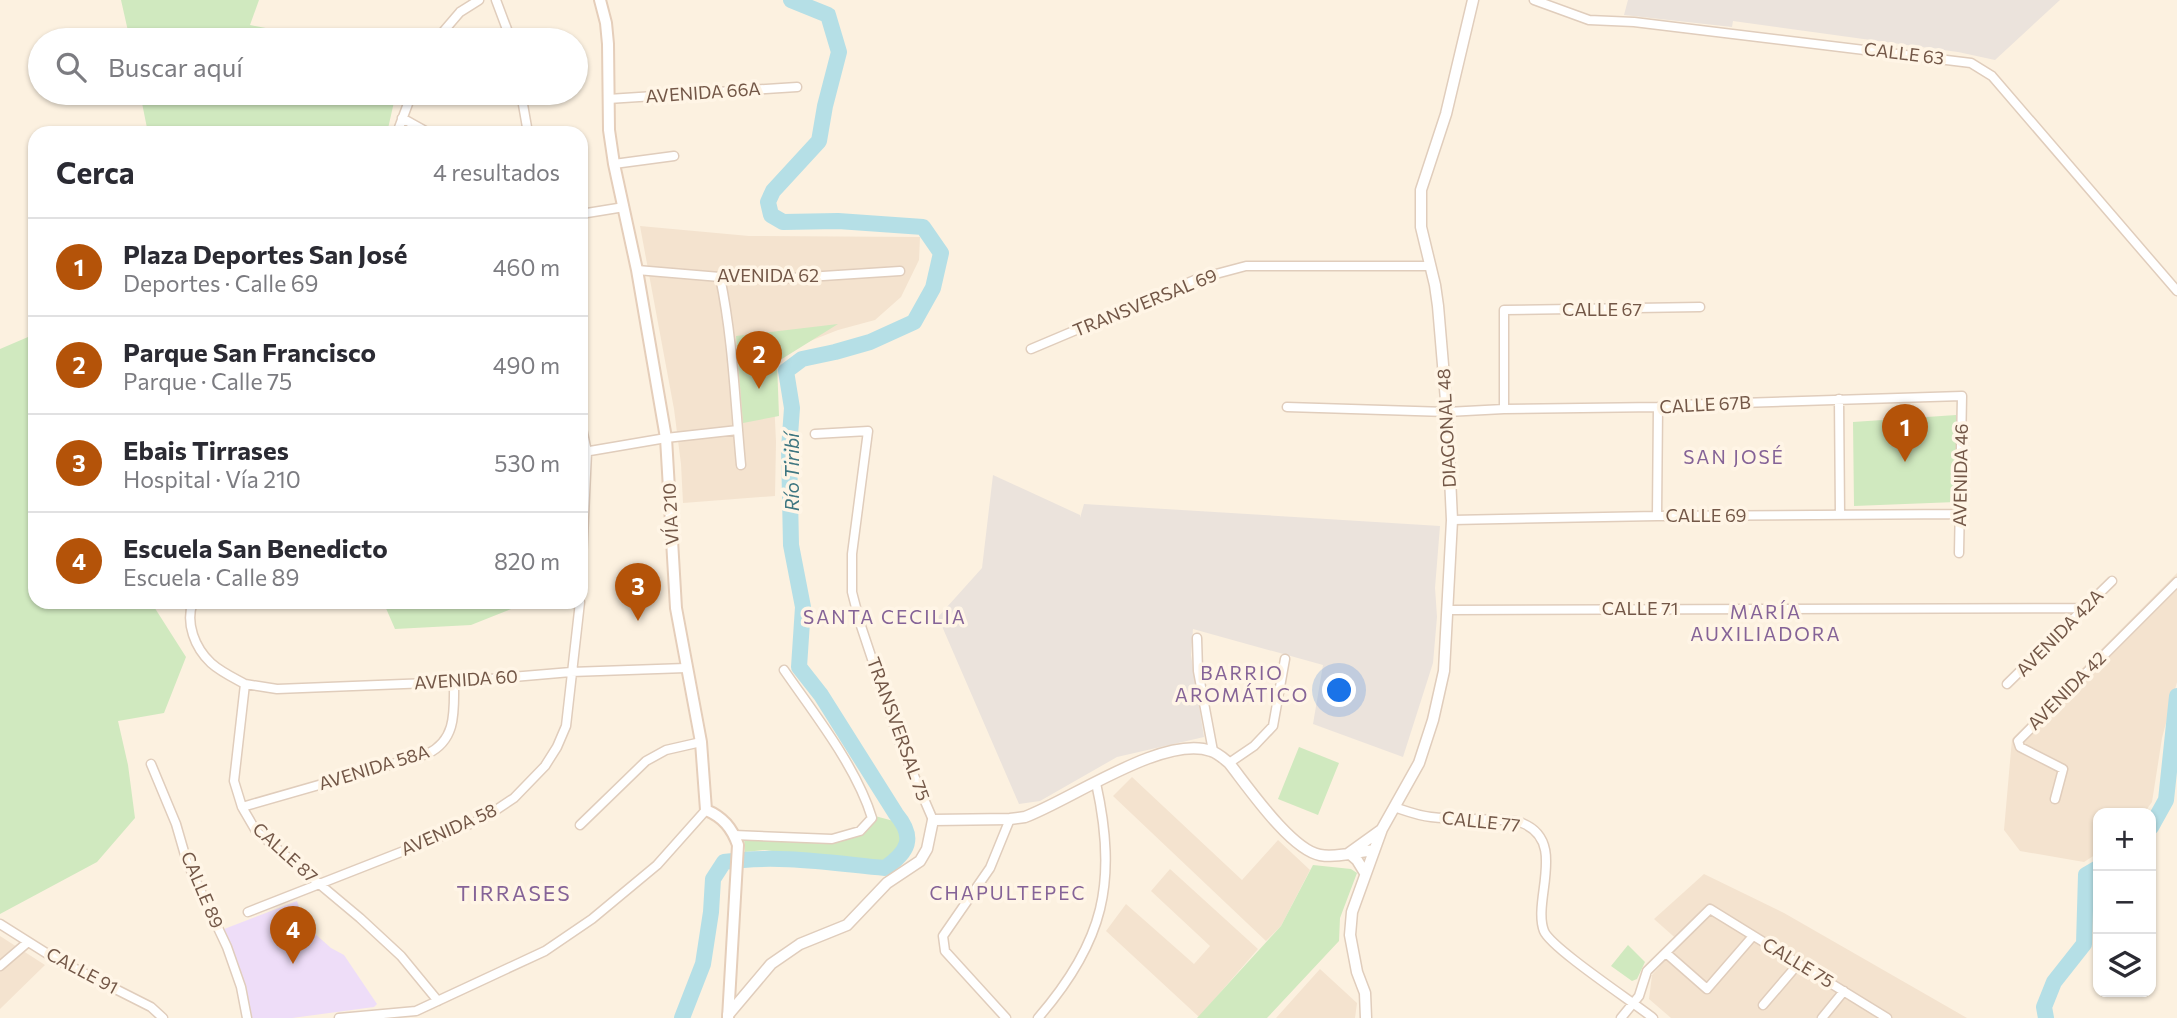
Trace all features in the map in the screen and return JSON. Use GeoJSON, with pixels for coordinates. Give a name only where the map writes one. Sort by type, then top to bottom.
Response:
{"type":"FeatureCollection","features":[{"type":"Feature","properties":{"kind":"main road","name":"VÍA 210"},"geometry":{"type":"LineString","coordinates":[[600,0],[608,44],[608,99],[614,164],[637,270],[666,438],[676,608],[701,742],[706,810]]}},
{"type":"Feature","properties":{"kind":"main road"},"geometry":{"type":"LineString","coordinates":[[706,810],[726,822],[736,840],[737,883],[728,1016]]}},
{"type":"Feature","properties":{"kind":"street"},"geometry":{"type":"LineString","coordinates":[[445,28],[460,12],[480,0]]}},
{"type":"Feature","properties":{"kind":"street"},"geometry":{"type":"LineString","coordinates":[[496,0],[506,28]]}},
{"type":"Feature","properties":{"kind":"street","name":"DIAGONAL 48"},"geometry":{"type":"LineString","coordinates":[[1366,1018],[1366,993],[1354,962],[1350,935],[1352,912],[1382,829],[1419,763],[1433,720],[1444,671],[1452,520],[1447,412],[1438,306],[1421,228],[1421,190],[1446,114],[1473,0]]}},
{"type":"Feature","properties":{"kind":"street","name":"CALLE 63"},"geometry":{"type":"LineString","coordinates":[[1534,0],[1589,20],[1634,22],[1971,63],[1992,76],[2177,291]]}},
{"type":"Feature","properties":{"kind":"street","name":"AVENIDA 66A"},"geometry":{"type":"LineString","coordinates":[[608,99],[797,87]]}},
{"type":"Feature","properties":{"kind":"street"},"geometry":{"type":"LineString","coordinates":[[399,126],[407,105]]}},
{"type":"Feature","properties":{"kind":"street"},"geometry":{"type":"LineString","coordinates":[[523,105],[527,126]]}},
{"type":"Feature","properties":{"kind":"street"},"geometry":{"type":"LineString","coordinates":[[402,118],[416,126]]}},
{"type":"Feature","properties":{"kind":"street"},"geometry":{"type":"LineString","coordinates":[[614,164],[674,156]]}},
{"type":"Feature","properties":{"kind":"street"},"geometry":{"type":"LineString","coordinates":[[588,213],[624,207]]}},
{"type":"Feature","properties":{"kind":"street","name":"TRANSVERSAL 69"},"geometry":{"type":"LineString","coordinates":[[1031,349],[1197,279],[1246,266],[1430,265]]}},
{"type":"Feature","properties":{"kind":"street","name":"AVENIDA 62"},"geometry":{"type":"LineString","coordinates":[[637,270],[720,277],[792,278],[900,271]]}},
{"type":"Feature","properties":{"kind":"street"},"geometry":{"type":"LineString","coordinates":[[720,277],[734,365],[741,465]]}},
{"type":"Feature","properties":{"kind":"street","name":"CALLE 67"},"geometry":{"type":"LineString","coordinates":[[1504,409],[1504,310],[1700,307]]}},
{"type":"Feature","properties":{"kind":"street","name":"CALLE 67B"},"geometry":{"type":"LineString","coordinates":[[1447,412],[1962,396]]}},
{"type":"Feature","properties":{"kind":"street","name":"AVENIDA 46"},"geometry":{"type":"LineString","coordinates":[[1959,553],[1962,396]]}},
{"type":"Feature","properties":{"kind":"street"},"geometry":{"type":"LineString","coordinates":[[1839,399],[1840,515]]}},
{"type":"Feature","properties":{"kind":"street"},"geometry":{"type":"LineString","coordinates":[[1287,407],[1447,412]]}},
{"type":"Feature","properties":{"kind":"street"},"geometry":{"type":"LineString","coordinates":[[1657,516],[1658,407]]}},
{"type":"Feature","properties":{"kind":"street"},"geometry":{"type":"LineString","coordinates":[[588,451],[666,438],[737,430]]}},
{"type":"Feature","properties":{"kind":"street","name":"TRANSVERSAL 75"},"geometry":{"type":"LineString","coordinates":[[815,434],[868,431],[852,554],[852,592],[900,743],[933,820]]}},
{"type":"Feature","properties":{"kind":"street","name":"CALLE 69"},"geometry":{"type":"LineString","coordinates":[[1452,520],[1960,514]]}},
{"type":"Feature","properties":{"kind":"street","name":"AVENIDA 42A"},"geometry":{"type":"LineString","coordinates":[[2007,684],[2112,581]]}},
{"type":"Feature","properties":{"kind":"street","name":"AVENIDA 42"},"geometry":{"type":"LineString","coordinates":[[2055,799],[2063,769],[2020,747],[2018,741],[2177,582]]}},
{"type":"Feature","properties":{"kind":"street","name":"CALLE 71"},"geometry":{"type":"LineString","coordinates":[[1448,610],[2085,608]]}},
{"type":"Feature","properties":{"kind":"street"},"geometry":{"type":"LineString","coordinates":[[192,609],[189,622],[199,648],[210,663],[245,684]]}},
{"type":"Feature","properties":{"kind":"street"},"geometry":{"type":"LineString","coordinates":[[571,672],[579,609]]}},
{"type":"Feature","properties":{"kind":"street"},"geometry":{"type":"LineString","coordinates":[[1197,638],[1198,671],[1213,751]]}},
{"type":"Feature","properties":{"kind":"street"},"geometry":{"type":"LineString","coordinates":[[1229,763],[1254,746],[1273,726],[1285,659]]}},
{"type":"Feature","properties":{"kind":"street","name":"AVENIDA 60"},"geometry":{"type":"LineString","coordinates":[[245,684],[276,689],[687,668]]}},
{"type":"Feature","properties":{"kind":"street"},"geometry":{"type":"LineString","coordinates":[[736,840],[831,839],[860,831],[872,818],[867,801],[839,751],[784,670]]}},
{"type":"Feature","properties":{"kind":"street","name":"AVENIDA 58"},"geometry":{"type":"LineString","coordinates":[[248,912],[447,834],[484,818],[514,798],[545,766],[557,747],[566,726],[571,672]]}},
{"type":"Feature","properties":{"kind":"street","name":"AVENIDA 58A"},"geometry":{"type":"LineString","coordinates":[[242,807],[436,750],[452,727],[454,682]]}},
{"type":"Feature","properties":{"kind":"street","name":"CALLE 87"},"geometry":{"type":"LineString","coordinates":[[245,684],[234,781],[242,807],[256,831],[401,956],[438,1001]]}},
{"type":"Feature","properties":{"kind":"street"},"geometry":{"type":"LineString","coordinates":[[580,825],[646,761],[666,750],[701,742]]}},
{"type":"Feature","properties":{"kind":"street"},"geometry":{"type":"LineString","coordinates":[[728,1016],[771,964],[800,944],[847,925],[887,883],[920,861],[928,849],[933,820],[1025,817],[1134,763],[1173,751],[1199,748],[1213,751],[1229,763],[1299,845],[1318,855],[1374,850]]}},
{"type":"Feature","properties":{"kind":"street","name":"CALLE 89"},"geometry":{"type":"LineString","coordinates":[[151,764],[176,824],[187,862],[227,947],[241,987],[247,1018]]}},
{"type":"Feature","properties":{"kind":"street"},"geometry":{"type":"LineString","coordinates":[[1038,1018],[1060,993],[1096,929],[1107,874],[1103,816],[1096,783]]}},
{"type":"Feature","properties":{"kind":"street","name":"CALLE 77"},"geometry":{"type":"LineString","coordinates":[[1394,807],[1429,817],[1521,822],[1534,830],[1542,842],[1546,857],[1547,875],[1541,918],[1545,934],[1563,951],[1653,1018]]}},
{"type":"Feature","properties":{"kind":"street"},"geometry":{"type":"LineString","coordinates":[[340,1018],[381,1017],[416,1011],[526,962],[565,939],[657,865],[706,810]]}},
{"type":"Feature","properties":{"kind":"street"},"geometry":{"type":"LineString","coordinates":[[1006,1018],[945,951],[943,936],[990,869],[1010,819]]}},
{"type":"Feature","properties":{"kind":"street"},"geometry":{"type":"LineString","coordinates":[[1349,853],[1382,829]]}},
{"type":"Feature","properties":{"kind":"street"},"geometry":{"type":"LineString","coordinates":[[1349,853],[1365,873]]}},
{"type":"Feature","properties":{"kind":"street","name":"CALLE 75"},"geometry":{"type":"LineString","coordinates":[[1666,953],[1710,909],[1886,1018]]}},
{"type":"Feature","properties":{"kind":"street","name":"CALLE 91"},"geometry":{"type":"LineString","coordinates":[[0,924],[54,958],[151,1007],[163,1018]]}},
{"type":"Feature","properties":{"kind":"street"},"geometry":{"type":"LineString","coordinates":[[1621,1018],[1643,988],[1647,971],[1666,953],[1707,989],[1753,936]]}},
{"type":"Feature","properties":{"kind":"street"},"geometry":{"type":"LineString","coordinates":[[0,967],[28,942]]}},
{"type":"Feature","properties":{"kind":"street"},"geometry":{"type":"LineString","coordinates":[[1763,1005],[1798,963]]}},
{"type":"Feature","properties":{"kind":"street"},"geometry":{"type":"LineString","coordinates":[[1822,1018],[1844,991]]}},
{"type":"Feature","properties":{"kind":"shaded area"},"geometry":{"type":"Polygon","coordinates":[[[1628,0],[2060,0],[1995,60],[1958,52],[1733,21],[1732,27],[1624,15],[1628,0]]]}},
{"type":"Feature","properties":{"kind":"shaded area"},"geometry":{"type":"Polygon","coordinates":[[[640,226],[749,236],[920,237],[919,260],[901,297],[875,320],[838,330],[772,356],[776,442],[775,496],[683,503],[674,409],[640,226]]]}},
{"type":"Feature","properties":{"kind":"shaded area"},"geometry":{"type":"Polygon","coordinates":[[[993,475],[1080,515],[1080,518],[1084,504],[1440,526],[1433,663],[1403,757],[1313,724],[1323,665],[1193,629],[1191,655],[1204,737],[1117,757],[1040,801],[1019,804],[938,617],[982,568],[993,475]]]}},
{"type":"Feature","properties":{"kind":"shaded area"},"geometry":{"type":"Polygon","coordinates":[[[2177,573],[2177,682],[2162,738],[2152,802],[2148,808],[2093,808],[2093,856],[2084,862],[2020,851],[2004,830],[2012,739],[2177,573]]]}},
{"type":"Feature","properties":{"kind":"shaded area"},"geometry":{"type":"Polygon","coordinates":[[[1132,777],[1242,880],[1278,840],[1310,870],[1281,926],[1266,941],[1113,796],[1132,777]]]}},
{"type":"Feature","properties":{"kind":"shaded area"},"geometry":{"type":"Polygon","coordinates":[[[1170,869],[1258,949],[1199,1017],[1106,931],[1126,904],[1194,964],[1210,946],[1151,891],[1170,869]]]}},
{"type":"Feature","properties":{"kind":"shaded area"},"geometry":{"type":"Polygon","coordinates":[[[1704,874],[1784,913],[1967,1018],[1671,1018],[1649,999],[1652,975],[1681,943],[1654,919],[1704,874]]]}},
{"type":"Feature","properties":{"kind":"shaded area"},"geometry":{"type":"Polygon","coordinates":[[[297,901],[305,925],[331,948],[344,955],[377,1004],[374,1007],[292,1018],[250,1018],[219,931],[297,901]]]}},
{"type":"Feature","properties":{"kind":"shaded area"},"geometry":{"type":"Polygon","coordinates":[[[0,936],[45,965],[0,1009],[0,936]]]}},
{"type":"Feature","properties":{"kind":"shaded area"},"geometry":{"type":"Polygon","coordinates":[[[1320,969],[1357,1003],[1355,1018],[1276,1018],[1320,969]]]}},
{"type":"Feature","properties":{"kind":"green space"},"geometry":{"type":"Polygon","coordinates":[[[121,0],[259,0],[250,25],[266,28],[127,28],[121,0]]]}},
{"type":"Feature","properties":{"kind":"green space"},"geometry":{"type":"Polygon","coordinates":[[[142,105],[393,105],[389,126],[147,126],[142,105]]]}},
{"type":"Feature","properties":{"kind":"green space"},"geometry":{"type":"Polygon","coordinates":[[[838,324],[777,362],[779,416],[743,423],[736,336],[838,324]]]}},
{"type":"Feature","properties":{"kind":"green space"},"geometry":{"type":"Polygon","coordinates":[[[28,337],[28,609],[155,609],[186,657],[164,713],[118,721],[128,765],[135,818],[97,862],[0,914],[0,349],[28,337]]]}},
{"type":"Feature","properties":{"kind":"green space"},"geometry":{"type":"Polygon","coordinates":[[[1956,415],[1956,502],[1854,506],[1853,422],[1956,415]]]}},
{"type":"Feature","properties":{"kind":"green space"},"geometry":{"type":"Polygon","coordinates":[[[386,609],[511,609],[471,625],[395,629],[386,609]]]}},
{"type":"Feature","properties":{"kind":"green space"},"geometry":{"type":"Polygon","coordinates":[[[1299,747],[1339,763],[1318,815],[1278,799],[1299,747]]]}},
{"type":"Feature","properties":{"kind":"green space"},"geometry":{"type":"Polygon","coordinates":[[[875,816],[901,823],[900,849],[881,866],[765,850],[745,852],[744,837],[831,841],[862,832],[875,816]]]}},
{"type":"Feature","properties":{"kind":"green space"},"geometry":{"type":"Polygon","coordinates":[[[1313,865],[1351,869],[1357,873],[1340,918],[1339,941],[1267,1018],[1197,1018],[1281,926],[1313,865]]]}},
{"type":"Feature","properties":{"kind":"green space"},"geometry":{"type":"Polygon","coordinates":[[[1628,945],[1645,962],[1637,979],[1632,981],[1611,966],[1628,945]]]}},
{"type":"Feature","properties":{"kind":"waterway","name":"Río Tiribí"},"geometry":{"type":"LineString","coordinates":[[682,1018],[703,964],[713,879],[724,862],[784,859],[885,868],[899,856],[907,844],[906,830],[902,823],[821,695],[799,667],[803,607],[791,545],[789,449],[792,408],[786,371],[802,359],[870,342],[914,322],[933,288],[941,253],[923,227],[838,221],[783,222],[771,215],[768,202],[773,191],[819,141],[839,52],[828,15],[791,0]]}},
{"type":"Feature","properties":{"kind":"waterway"},"geometry":{"type":"LineString","coordinates":[[2156,818],[2166,800],[2177,696]]}},
{"type":"Feature","properties":{"kind":"waterway"},"geometry":{"type":"LineString","coordinates":[[2046,1018],[2044,1007],[2054,982],[2084,944],[2086,875],[2093,871]]}},
{"type":"Feature","properties":{"kind":"place","name":"Parque San Francisco"},"geometry":{"type":"Point","coordinates":[759,389]}},
{"type":"Feature","properties":{"kind":"place","name":"Plaza Deportes San José"},"geometry":{"type":"Point","coordinates":[1905,462]}},
{"type":"Feature","properties":{"kind":"place","name":"Ebais Tirrases"},"geometry":{"type":"Point","coordinates":[638,621]}},
{"type":"Feature","properties":{"kind":"place","name":"Escuela San Benedicto"},"geometry":{"type":"Point","coordinates":[293,964]}},
{"type":"Feature","properties":{"kind":"district","name":"SAN JOSÉ"},"geometry":{"type":"Point","coordinates":[1734,457]}},
{"type":"Feature","properties":{"kind":"district","name":"SANTA CECILIA"},"geometry":{"type":"Point","coordinates":[885,617]}},
{"type":"Feature","properties":{"kind":"district","name":"MARÍA AUXILIADORA"},"geometry":{"type":"Point","coordinates":[1766,623]}},
{"type":"Feature","properties":{"kind":"district","name":"BARRIO AROMÁTICO"},"geometry":{"type":"Point","coordinates":[1242,684]}},
{"type":"Feature","properties":{"kind":"district","name":"CHAPULTEPEC"},"geometry":{"type":"Point","coordinates":[1008,893]}},
{"type":"Feature","properties":{"kind":"district","name":"TIRRASES"},"geometry":{"type":"Point","coordinates":[514,894]}}]}
